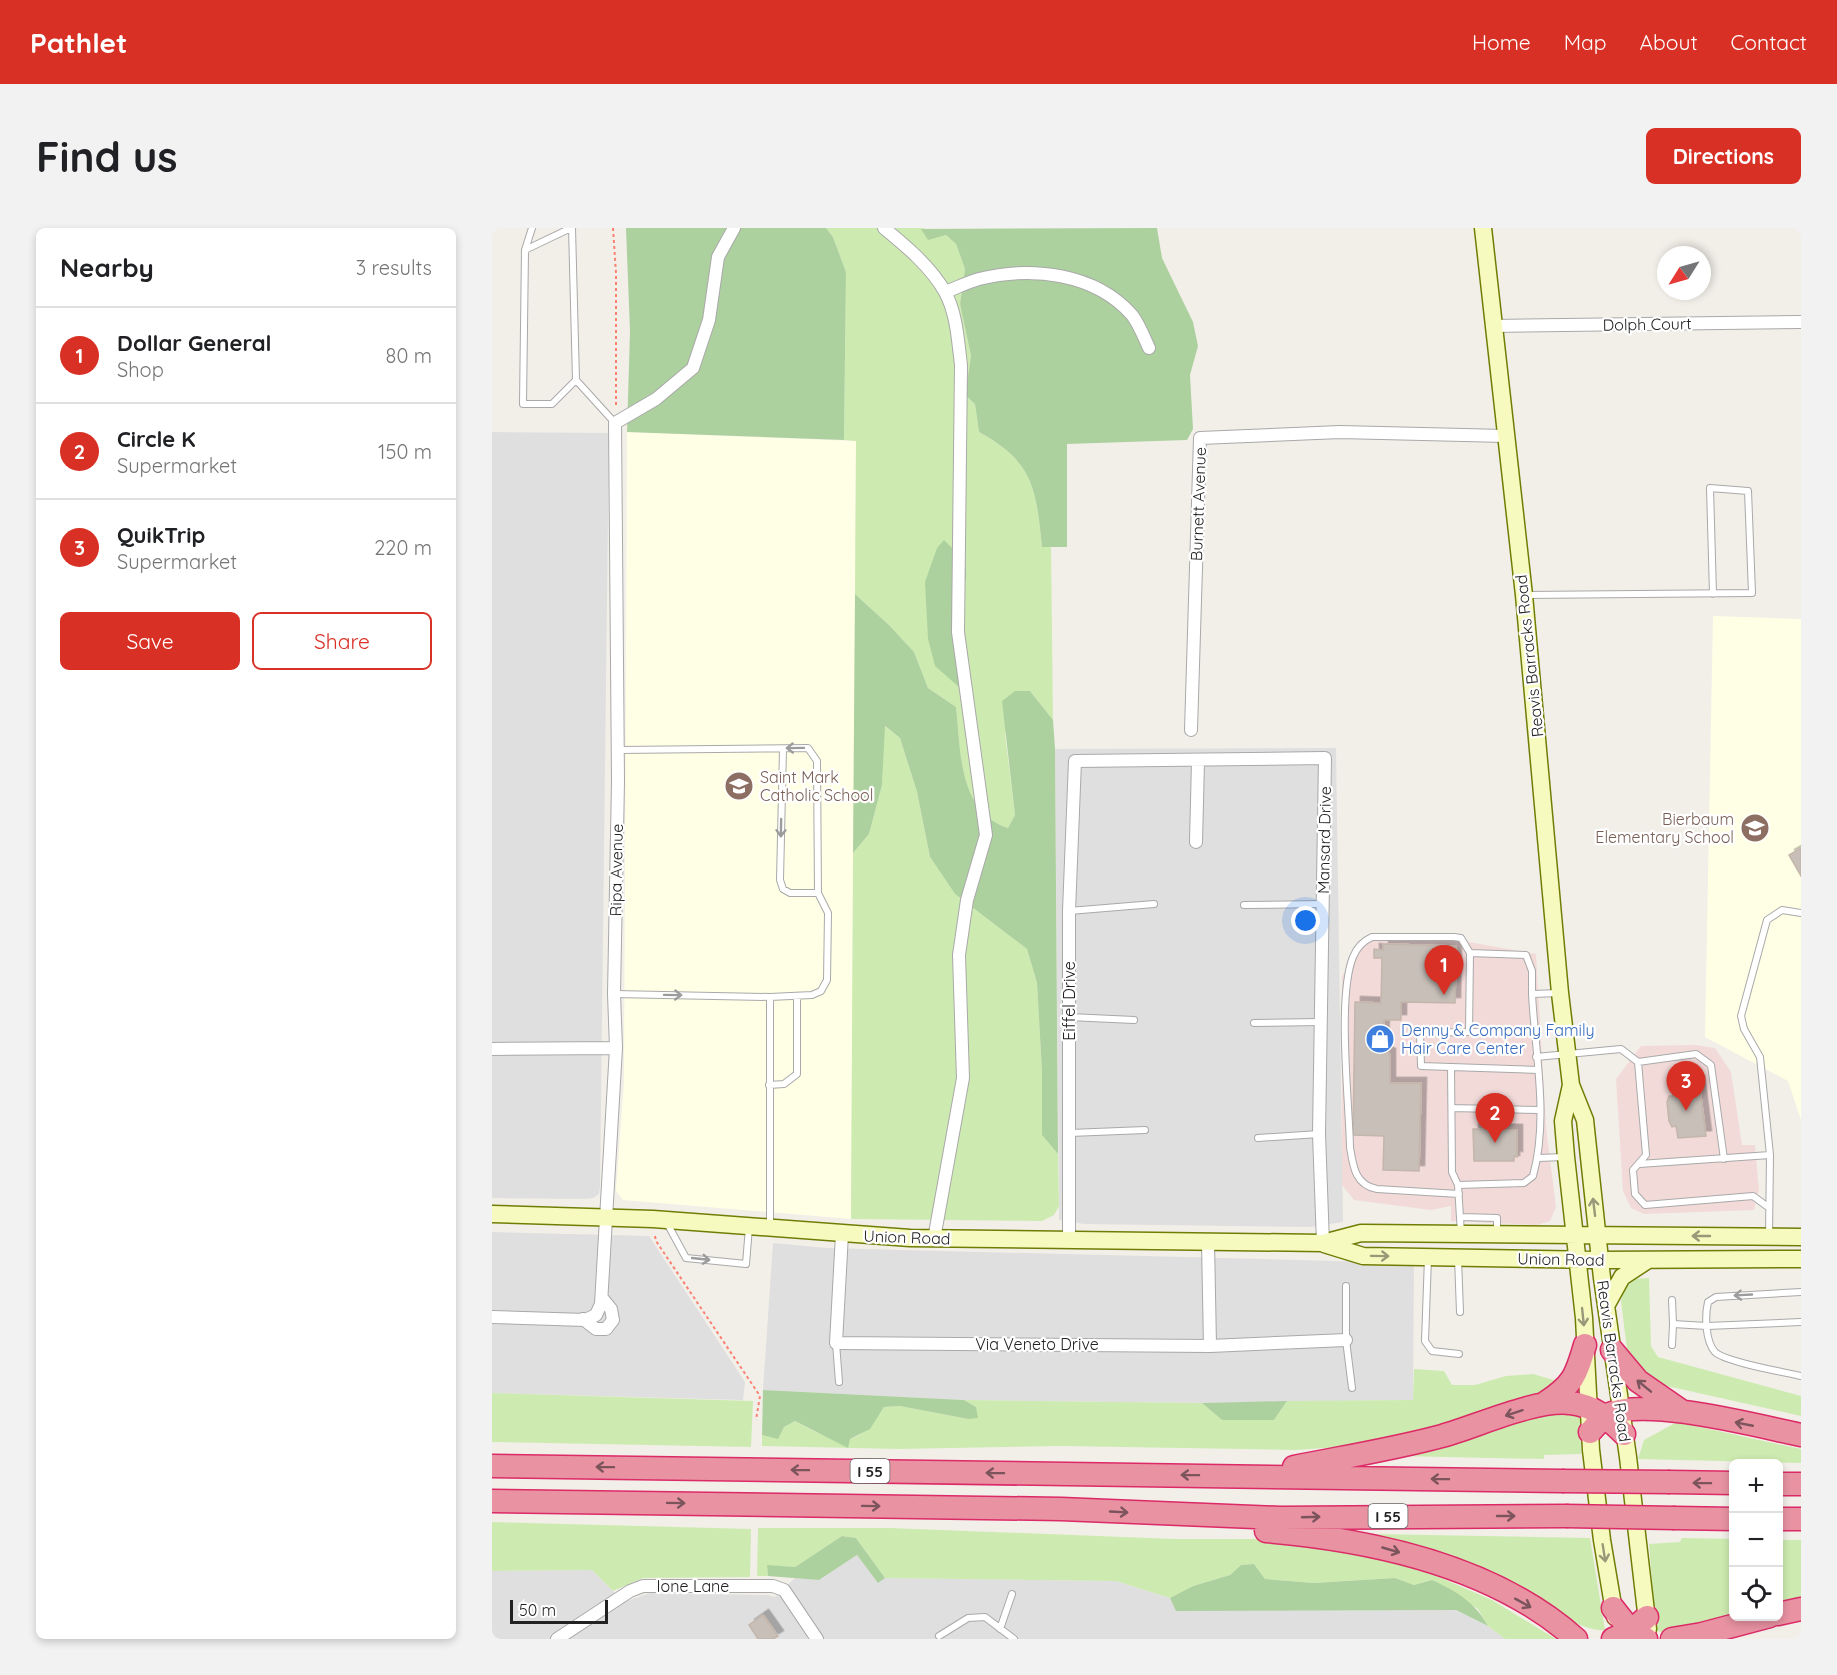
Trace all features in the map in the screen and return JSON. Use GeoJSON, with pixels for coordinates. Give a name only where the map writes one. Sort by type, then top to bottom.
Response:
{"type":"FeatureCollection","features":[{"type":"Feature","properties":{"kind":"highway"},"geometry":{"type":"LineString","coordinates":[[1544,1404],[1569,1386],[1576,1375],[1585,1345]]}},
{"type":"Feature","properties":{"kind":"highway"},"geometry":{"type":"LineString","coordinates":[[1612,1350],[1638,1381],[1684,1412]]}},
{"type":"Feature","properties":{"kind":"highway"},"geometry":{"type":"LineString","coordinates":[[1249,1476],[1442,1436],[1544,1404],[1568,1402],[1602,1416],[1624,1434]]}},
{"type":"Feature","properties":{"kind":"highway"},"geometry":{"type":"LineString","coordinates":[[1602,1416],[1684,1412],[1801,1435]]}},
{"type":"Feature","properties":{"kind":"highway","name":"I 55"},"geometry":{"type":"LineString","coordinates":[[492,1466],[1729,1483]]}},
{"type":"Feature","properties":{"kind":"highway"},"geometry":{"type":"LineString","coordinates":[[1783,1484],[1801,1484]]}},
{"type":"Feature","properties":{"kind":"highway","name":"I 55"},"geometry":{"type":"LineString","coordinates":[[492,1501],[1061,1509],[1210,1516],[1566,1516],[1729,1519]]}},
{"type":"Feature","properties":{"kind":"highway"},"geometry":{"type":"LineString","coordinates":[[1210,1516],[1243,1529],[1328,1536],[1377,1546],[1426,1560],[1495,1588],[1570,1633],[1593,1639]]}},
{"type":"Feature","properties":{"kind":"highway"},"geometry":{"type":"LineString","coordinates":[[1783,1519],[1801,1519]]}},
{"type":"Feature","properties":{"kind":"highway"},"geometry":{"type":"LineString","coordinates":[[1613,1608],[1632,1635]]}},
{"type":"Feature","properties":{"kind":"highway"},"geometry":{"type":"LineString","coordinates":[[1783,1613],[1801,1609]]}},
{"type":"Feature","properties":{"kind":"highway"},"geometry":{"type":"LineString","coordinates":[[1672,1639],[1698,1637],[1756,1621]]}},
{"type":"Feature","properties":{"kind":"main road","name":"Reavis Barracks Road"},"geometry":{"type":"LineString","coordinates":[[1483,228],[1504,436],[1524,595],[1560,993],[1571,1085],[1585,1120],[1612,1350],[1602,1416],[1602,1540],[1613,1608]]}},
{"type":"Feature","properties":{"kind":"main road","name":"Reavis Barracks Road"},"geometry":{"type":"LineString","coordinates":[[1571,1085],[1563,1121],[1566,1157],[1585,1345],[1602,1416]]}},
{"type":"Feature","properties":{"kind":"main road","name":"Union Road"},"geometry":{"type":"LineString","coordinates":[[492,1214],[606,1216],[934,1239],[1323,1243],[1361,1233],[1801,1237]]}},
{"type":"Feature","properties":{"kind":"main road","name":"Union Road"},"geometry":{"type":"LineString","coordinates":[[1323,1243],[1364,1256],[1600,1260],[1801,1259]]}},
{"type":"Feature","properties":{"kind":"main road"},"geometry":{"type":"LineString","coordinates":[[1606,1307],[1622,1277],[1648,1260]]}},
{"type":"Feature","properties":{"kind":"main road","name":"Reavis Barracks Road"},"geometry":{"type":"LineString","coordinates":[[1624,1434],[1632,1635]]}},
{"type":"Feature","properties":{"kind":"street"},"geometry":{"type":"LineString","coordinates":[[615,423],[656,399],[693,368],[710,320],[718,257],[734,228]]}},
{"type":"Feature","properties":{"kind":"street"},"geometry":{"type":"LineString","coordinates":[[884,228],[910,249],[945,292],[956,324],[961,365],[958,632],[986,835],[968,900],[959,955],[963,1078],[934,1239]]}},
{"type":"Feature","properties":{"kind":"street"},"geometry":{"type":"LineString","coordinates":[[945,292],[979,279],[1026,274],[1074,277],[1107,292],[1133,317],[1149,348]]}},
{"type":"Feature","properties":{"kind":"street","name":"Dolph Court"},"geometry":{"type":"LineString","coordinates":[[1492,326],[1801,322]]}},
{"type":"Feature","properties":{"kind":"street","name":"Ripa Avenue"},"geometry":{"type":"LineString","coordinates":[[584,1320],[596,1315],[602,1298],[616,1048],[614,994],[618,750],[615,423]]}},
{"type":"Feature","properties":{"kind":"street","name":"Burnett Avenue"},"geometry":{"type":"LineString","coordinates":[[1191,730],[1200,438],[1340,432],[1504,436]]}},
{"type":"Feature","properties":{"kind":"street","name":"Mansard Drive"},"geometry":{"type":"LineString","coordinates":[[1075,760],[1198,761],[1325,758],[1319,1134],[1323,1243]]}},
{"type":"Feature","properties":{"kind":"street","name":"Eiffel Drive"},"geometry":{"type":"LineString","coordinates":[[1069,1241],[1069,911],[1075,760]]}},
{"type":"Feature","properties":{"kind":"street"},"geometry":{"type":"LineString","coordinates":[[1196,842],[1198,761]]}},
{"type":"Feature","properties":{"kind":"street"},"geometry":{"type":"LineString","coordinates":[[492,1049],[616,1048]]}},
{"type":"Feature","properties":{"kind":"street"},"geometry":{"type":"LineString","coordinates":[[836,1343],[842,1234]]}},
{"type":"Feature","properties":{"kind":"street"},"geometry":{"type":"LineString","coordinates":[[1208,1242],[1210,1346]]}},
{"type":"Feature","properties":{"kind":"street"},"geometry":{"type":"LineString","coordinates":[[492,1317],[584,1320],[596,1329],[606,1329],[613,1320],[611,1309],[602,1298]]}},
{"type":"Feature","properties":{"kind":"street","name":"Via Veneto Drive"},"geometry":{"type":"LineString","coordinates":[[836,1343],[1210,1346],[1346,1340]]}},
{"type":"Feature","properties":{"kind":"street","name":"Ione Lane"},"geometry":{"type":"LineString","coordinates":[[557,1639],[630,1591],[644,1586],[773,1586],[784,1590],[817,1639]]}},
{"type":"Feature","properties":{"kind":"lane"},"geometry":{"type":"LineString","coordinates":[[532,228],[525,250],[523,404],[552,404],[576,380]]}},
{"type":"Feature","properties":{"kind":"lane"},"geometry":{"type":"LineString","coordinates":[[525,250],[571,228],[576,380],[615,423]]}},
{"type":"Feature","properties":{"kind":"lane"},"geometry":{"type":"LineString","coordinates":[[1524,595],[1752,594],[1748,491],[1710,488],[1713,594]]}},
{"type":"Feature","properties":{"kind":"lane"},"geometry":{"type":"LineString","coordinates":[[614,994],[797,996],[812,995],[821,991],[827,981],[828,914],[818,893],[817,761],[808,748],[618,750]]}},
{"type":"Feature","properties":{"kind":"lane"},"geometry":{"type":"LineString","coordinates":[[783,749],[780,880],[783,889],[790,893],[818,893]]}},
{"type":"Feature","properties":{"kind":"lane"},"geometry":{"type":"LineString","coordinates":[[1069,911],[1154,904]]}},
{"type":"Feature","properties":{"kind":"lane"},"geometry":{"type":"LineString","coordinates":[[1244,906],[1323,904]]}},
{"type":"Feature","properties":{"kind":"lane"},"geometry":{"type":"LineString","coordinates":[[1770,1236],[1768,1207],[1770,1155],[1760,1057],[1744,1029],[1741,1016],[1767,920],[1782,910],[1801,913]]}},
{"type":"Feature","properties":{"kind":"lane"},"geometry":{"type":"LineString","coordinates":[[1459,1194],[1369,1188],[1354,1173],[1350,1147],[1346,986],[1353,957],[1362,942],[1372,937],[1454,936],[1461,938],[1470,953],[1468,1032]]}},
{"type":"Feature","properties":{"kind":"lane"},"geometry":{"type":"LineString","coordinates":[[1458,1185],[1524,1183],[1533,1176],[1538,1158],[1540,1110],[1532,971],[1526,955],[1470,953]]}},
{"type":"Feature","properties":{"kind":"lane"},"geometry":{"type":"LineString","coordinates":[[1532,994],[1560,993]]}},
{"type":"Feature","properties":{"kind":"lane"},"geometry":{"type":"LineString","coordinates":[[769,1085],[784,1084],[796,1074],[797,996]]}},
{"type":"Feature","properties":{"kind":"lane"},"geometry":{"type":"LineString","coordinates":[[770,997],[771,1229]]}},
{"type":"Feature","properties":{"kind":"lane"},"geometry":{"type":"LineString","coordinates":[[1070,1017],[1134,1020]]}},
{"type":"Feature","properties":{"kind":"lane"},"geometry":{"type":"LineString","coordinates":[[1254,1023],[1321,1022]]}},
{"type":"Feature","properties":{"kind":"lane"},"geometry":{"type":"LineString","coordinates":[[1534,1031],[1420,1033],[1421,1066],[1538,1070]]}},
{"type":"Feature","properties":{"kind":"lane"},"geometry":{"type":"LineString","coordinates":[[1536,1057],[1621,1048],[1638,1062],[1646,1155],[1633,1170],[1635,1194],[1645,1205],[1753,1196],[1768,1207]]}},
{"type":"Feature","properties":{"kind":"lane"},"geometry":{"type":"LineString","coordinates":[[1638,1062],[1696,1054],[1711,1065],[1724,1158]]}},
{"type":"Feature","properties":{"kind":"lane"},"geometry":{"type":"LineString","coordinates":[[1451,1068],[1452,1172],[1458,1185],[1461,1235]]}},
{"type":"Feature","properties":{"kind":"lane"},"geometry":{"type":"LineString","coordinates":[[1452,1108],[1540,1110]]}},
{"type":"Feature","properties":{"kind":"lane"},"geometry":{"type":"LineString","coordinates":[[1070,1133],[1145,1130]]}},
{"type":"Feature","properties":{"kind":"lane"},"geometry":{"type":"LineString","coordinates":[[1258,1138],[1319,1134]]}},
{"type":"Feature","properties":{"kind":"lane"},"geometry":{"type":"LineString","coordinates":[[1639,1164],[1770,1155]]}},
{"type":"Feature","properties":{"kind":"lane"},"geometry":{"type":"LineString","coordinates":[[1538,1158],[1566,1157]]}},
{"type":"Feature","properties":{"kind":"lane"},"geometry":{"type":"LineString","coordinates":[[1460,1217],[1497,1218],[1497,1235]]}},
{"type":"Feature","properties":{"kind":"lane"},"geometry":{"type":"LineString","coordinates":[[665,1220],[686,1258],[746,1264],[749,1227]]}},
{"type":"Feature","properties":{"kind":"lane"},"geometry":{"type":"LineString","coordinates":[[1428,1257],[1425,1341],[1432,1351],[1459,1354]]}},
{"type":"Feature","properties":{"kind":"lane"},"geometry":{"type":"LineString","coordinates":[[1458,1258],[1460,1312]]}},
{"type":"Feature","properties":{"kind":"lane"},"geometry":{"type":"LineString","coordinates":[[1346,1286],[1346,1340],[1352,1388]]}},
{"type":"Feature","properties":{"kind":"lane"},"geometry":{"type":"LineString","coordinates":[[1801,1292],[1716,1297],[1708,1302],[1707,1326],[1712,1348],[1724,1358],[1801,1376]]}},
{"type":"Feature","properties":{"kind":"lane"},"geometry":{"type":"LineString","coordinates":[[1672,1300],[1672,1345]]}},
{"type":"Feature","properties":{"kind":"lane"},"geometry":{"type":"LineString","coordinates":[[1673,1324],[1707,1326],[1801,1322]]}},
{"type":"Feature","properties":{"kind":"lane"},"geometry":{"type":"LineString","coordinates":[[836,1343],[838,1382]]}},
{"type":"Feature","properties":{"kind":"lane"},"geometry":{"type":"LineString","coordinates":[[1000,1629],[1012,1594]]}},
{"type":"Feature","properties":{"kind":"lane"},"geometry":{"type":"LineString","coordinates":[[939,1636],[968,1618],[986,1617],[1014,1639]]}},
{"type":"Feature","properties":{"kind":"path"},"geometry":{"type":"LineString","coordinates":[[613,228],[616,273],[615,423]]}},
{"type":"Feature","properties":{"kind":"path"},"geometry":{"type":"LineString","coordinates":[[655,1236],[656,1241],[760,1396],[756,1420]]}},
{"type":"Feature","properties":{"kind":"shaded area"},"geometry":{"type":"Polygon","coordinates":[[[492,432],[609,433],[600,1186],[599,1194],[593,1198],[492,1198],[492,432]]]}},
{"type":"Feature","properties":{"kind":"shaded area","name":"Saint Mark Catholic School"},"geometry":{"type":"Polygon","coordinates":[[[627,432],[856,441],[851,1219],[623,1200],[616,1191],[624,1082],[627,432]]]}},
{"type":"Feature","properties":{"kind":"shaded area","name":"Bierbaum Elementary School"},"geometry":{"type":"Polygon","coordinates":[[[1713,616],[1801,619],[1801,1120],[1788,1081],[1705,1037],[1713,616]]]}},
{"type":"Feature","properties":{"kind":"shaded area"},"geometry":{"type":"Polygon","coordinates":[[[1336,748],[1343,1222],[1309,1227],[1084,1224],[1059,1220],[1055,749],[1336,748]]]}},
{"type":"Feature","properties":{"kind":"shaded area"},"geometry":{"type":"Polygon","coordinates":[[[1369,940],[1463,941],[1536,954],[1546,1127],[1556,1207],[1550,1221],[1537,1225],[1451,1221],[1451,1206],[1431,1210],[1354,1200],[1342,1185],[1342,977],[1354,953],[1369,940]]]}},
{"type":"Feature","properties":{"kind":"shaded area"},"geometry":{"type":"Polygon","coordinates":[[[1695,1045],[1715,1048],[1731,1072],[1742,1145],[1755,1145],[1759,1190],[1754,1210],[1644,1214],[1631,1208],[1623,1191],[1616,1079],[1641,1046],[1695,1045]]]}},
{"type":"Feature","properties":{"kind":"shaded area"},"geometry":{"type":"Polygon","coordinates":[[[492,1232],[649,1236],[745,1382],[743,1400],[492,1393],[492,1232]]]}},
{"type":"Feature","properties":{"kind":"shaded area"},"geometry":{"type":"Polygon","coordinates":[[[773,1243],[827,1248],[1414,1263],[1413,1400],[1202,1403],[964,1400],[763,1390],[773,1243]]]}},
{"type":"Feature","properties":{"kind":"shaded area"},"geometry":{"type":"Polygon","coordinates":[[[857,1555],[878,1582],[885,1578],[1116,1581],[1170,1598],[1177,1611],[1456,1610],[1488,1626],[1505,1639],[492,1639],[492,1571],[592,1570],[624,1602],[650,1593],[775,1597],[795,1578],[819,1580],[857,1555]]]}},
{"type":"Feature","properties":{"kind":"green space"},"geometry":{"type":"Polygon","coordinates":[[[626,228],[826,228],[833,237],[846,272],[844,440],[627,432],[630,331],[626,228]]]}},
{"type":"Feature","properties":{"kind":"green space"},"geometry":{"type":"Polygon","coordinates":[[[826,228],[922,228],[946,235],[956,244],[965,269],[960,304],[971,356],[965,395],[975,404],[979,432],[1011,454],[1022,466],[1034,493],[1042,547],[1051,547],[1053,720],[1030,691],[1005,734],[1015,815],[1008,828],[992,820],[979,808],[971,794],[961,760],[956,707],[928,688],[914,652],[855,594],[856,441],[844,440],[846,272],[833,237],[826,228]]]}},
{"type":"Feature","properties":{"kind":"green space"},"geometry":{"type":"Polygon","coordinates":[[[1157,228],[1162,258],[1193,322],[1198,346],[1190,375],[1193,429],[1187,440],[1067,444],[1067,547],[1042,547],[1034,493],[1029,479],[1022,466],[1011,454],[979,432],[975,404],[965,395],[971,356],[960,304],[965,269],[956,244],[946,235],[928,240],[921,229],[1157,228]]]}},
{"type":"Feature","properties":{"kind":"green space"},"geometry":{"type":"Polygon","coordinates":[[[944,540],[956,551],[966,569],[962,603],[965,667],[959,687],[935,666],[928,639],[925,582],[937,548],[944,540]]]}},
{"type":"Feature","properties":{"kind":"green space"},"geometry":{"type":"Polygon","coordinates":[[[855,594],[914,652],[928,688],[956,707],[965,778],[979,808],[992,820],[1008,828],[1015,815],[1002,701],[1015,691],[1030,691],[1053,720],[1058,1154],[1042,1135],[1042,1072],[1037,983],[1027,949],[955,894],[930,857],[917,792],[900,738],[885,726],[882,785],[869,834],[853,853],[855,594]]]}},
{"type":"Feature","properties":{"kind":"green space"},"geometry":{"type":"Polygon","coordinates":[[[884,726],[900,738],[917,792],[930,857],[955,894],[1027,949],[1037,983],[1042,1072],[1042,1135],[1058,1154],[1059,1206],[1054,1215],[1042,1221],[851,1219],[853,853],[869,834],[882,785],[884,726]]]}},
{"type":"Feature","properties":{"kind":"green space"},"geometry":{"type":"Polygon","coordinates":[[[1649,1278],[1651,1346],[1658,1357],[1801,1396],[1801,1416],[1658,1384],[1631,1362],[1627,1349],[1621,1301],[1623,1291],[1634,1279],[1649,1278]]]}},
{"type":"Feature","properties":{"kind":"green space"},"geometry":{"type":"Polygon","coordinates":[[[1414,1369],[1444,1371],[1452,1385],[1475,1385],[1506,1376],[1533,1374],[1560,1382],[1539,1394],[1416,1433],[1341,1447],[1294,1450],[1062,1446],[899,1449],[762,1446],[762,1435],[778,1438],[784,1427],[795,1421],[834,1439],[845,1440],[855,1437],[874,1421],[884,1407],[900,1406],[968,1419],[976,1407],[964,1400],[1202,1403],[1222,1420],[1274,1420],[1287,1401],[1413,1400],[1414,1369]]]}},
{"type":"Feature","properties":{"kind":"green space"},"geometry":{"type":"Polygon","coordinates":[[[763,1390],[964,1400],[976,1407],[978,1418],[968,1419],[900,1406],[884,1407],[870,1429],[850,1439],[848,1448],[795,1421],[784,1427],[778,1439],[762,1435],[763,1390]]]}},
{"type":"Feature","properties":{"kind":"green space"},"geometry":{"type":"Polygon","coordinates":[[[492,1393],[753,1401],[751,1447],[492,1442],[492,1393]]]}},
{"type":"Feature","properties":{"kind":"green space"},"geometry":{"type":"Polygon","coordinates":[[[1287,1401],[1274,1420],[1222,1420],[1202,1403],[1287,1401]]]}},
{"type":"Feature","properties":{"kind":"green space"},"geometry":{"type":"Polygon","coordinates":[[[1558,1410],[1576,1413],[1580,1418],[1581,1454],[1544,1455],[1544,1459],[1398,1456],[1558,1410]]]}},
{"type":"Feature","properties":{"kind":"green space"},"geometry":{"type":"Polygon","coordinates":[[[1677,1422],[1801,1449],[1801,1463],[1783,1463],[1783,1459],[1729,1459],[1729,1461],[1638,1459],[1644,1440],[1677,1422]]]}},
{"type":"Feature","properties":{"kind":"green space"},"geometry":{"type":"Polygon","coordinates":[[[492,1522],[751,1529],[750,1577],[643,1578],[613,1591],[592,1570],[492,1571],[492,1522]]]}},
{"type":"Feature","properties":{"kind":"green space"},"geometry":{"type":"Polygon","coordinates":[[[758,1528],[890,1528],[1175,1539],[1282,1539],[1321,1545],[1416,1567],[1492,1600],[1556,1639],[1505,1639],[1488,1626],[1478,1609],[1432,1580],[1414,1585],[1395,1578],[1314,1583],[1265,1579],[1254,1564],[1241,1565],[1230,1575],[1193,1586],[1170,1598],[1116,1581],[885,1578],[856,1538],[842,1536],[795,1567],[767,1566],[768,1576],[757,1576],[758,1528]]]}},
{"type":"Feature","properties":{"kind":"green space"},"geometry":{"type":"Polygon","coordinates":[[[1375,1534],[1590,1538],[1605,1630],[1593,1629],[1565,1618],[1507,1582],[1467,1563],[1438,1552],[1378,1537],[1375,1534]]]}},
{"type":"Feature","properties":{"kind":"green space"},"geometry":{"type":"Polygon","coordinates":[[[842,1536],[856,1538],[885,1578],[878,1583],[857,1555],[819,1580],[768,1576],[767,1565],[795,1567],[842,1536]]]}},
{"type":"Feature","properties":{"kind":"green space"},"geometry":{"type":"Polygon","coordinates":[[[1682,1538],[1729,1539],[1729,1617],[1670,1633],[1656,1631],[1649,1544],[1680,1542],[1682,1538]]]}},
{"type":"Feature","properties":{"kind":"green space"},"geometry":{"type":"Polygon","coordinates":[[[1783,1540],[1801,1540],[1801,1600],[1783,1605],[1783,1540]]]}},
{"type":"Feature","properties":{"kind":"green space"},"geometry":{"type":"Polygon","coordinates":[[[1254,1564],[1265,1579],[1314,1583],[1395,1578],[1414,1585],[1432,1580],[1464,1598],[1477,1610],[1488,1626],[1456,1610],[1176,1611],[1170,1598],[1193,1586],[1230,1575],[1241,1565],[1254,1564]]]}},
{"type":"Feature","properties":{"kind":"building"},"geometry":{"type":"Polygon","coordinates":[[[1801,848],[1801,876],[1789,855],[1801,848]]]}},
{"type":"Feature","properties":{"kind":"building"},"geometry":{"type":"Polygon","coordinates":[[[1383,944],[1456,946],[1455,1003],[1401,1002],[1401,1020],[1384,1020],[1383,1051],[1390,1054],[1390,1083],[1421,1083],[1419,1171],[1383,1170],[1384,1136],[1353,1135],[1355,1002],[1381,1003],[1382,958],[1374,958],[1374,949],[1383,950],[1383,944]]]}},
{"type":"Feature","properties":{"kind":"building"},"geometry":{"type":"Polygon","coordinates":[[[1699,1081],[1706,1136],[1678,1138],[1676,1126],[1672,1127],[1669,1121],[1667,1102],[1669,1096],[1673,1096],[1672,1084],[1699,1081]]]}},
{"type":"Feature","properties":{"kind":"building"},"geometry":{"type":"Polygon","coordinates":[[[1473,1129],[1517,1130],[1517,1157],[1514,1156],[1514,1161],[1474,1161],[1473,1129]]]}},
{"type":"Feature","properties":{"kind":"building"},"geometry":{"type":"Polygon","coordinates":[[[763,1615],[778,1636],[773,1639],[758,1639],[749,1625],[763,1615]]]}},
{"type":"Feature","properties":{"kind":"place","name":"Saint Mark Catholic School"},"geometry":{"type":"Point","coordinates":[739,786]}},
{"type":"Feature","properties":{"kind":"place","name":"Bierbaum Elementary School"},"geometry":{"type":"Point","coordinates":[1755,828]}},
{"type":"Feature","properties":{"kind":"place","name":"Dollar General"},"geometry":{"type":"Point","coordinates":[1444,995]}},
{"type":"Feature","properties":{"kind":"place","name":"Denny & Company Family Hair Care Center"},"geometry":{"type":"Point","coordinates":[1380,1039]}},
{"type":"Feature","properties":{"kind":"place","name":"QuikTrip"},"geometry":{"type":"Point","coordinates":[1686,1111]}},
{"type":"Feature","properties":{"kind":"place","name":"Circle K"},"geometry":{"type":"Point","coordinates":[1495,1143]}}]}
